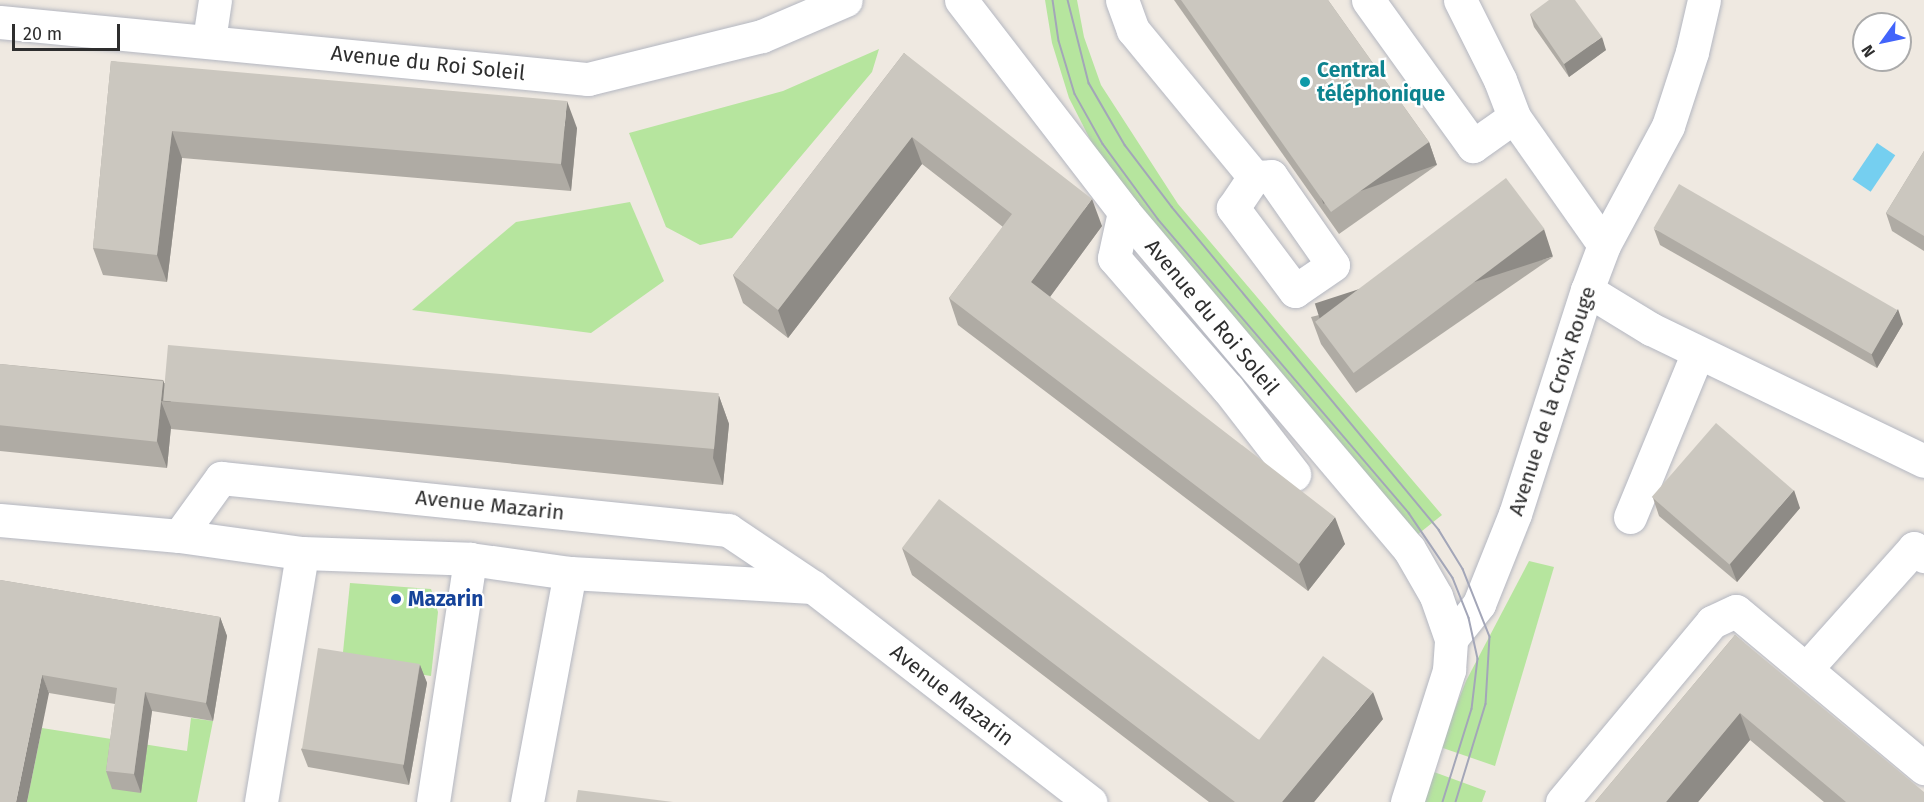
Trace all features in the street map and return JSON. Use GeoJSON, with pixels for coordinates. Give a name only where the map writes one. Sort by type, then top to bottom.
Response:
{"type":"FeatureCollection","features":[{"type":"Feature","properties":{"kind":"street"},"geometry":{"type":"LineString","coordinates":[[209,40],[214,0]]}},
{"type":"Feature","properties":{"kind":"street","name":"Avenue du Roi Soleil"},"geometry":{"type":"LineString","coordinates":[[0,22],[209,40],[588,79],[762,36],[846,0]]}},
{"type":"Feature","properties":{"kind":"street","name":"Avenue du Roi Soleil"},"geometry":{"type":"LineString","coordinates":[[961,0],[1124,212],[1409,549],[1436,596],[1451,639]]}},
{"type":"Feature","properties":{"kind":"street"},"geometry":{"type":"LineString","coordinates":[[1122,0],[1133,30],[1254,177]]}},
{"type":"Feature","properties":{"kind":"street"},"geometry":{"type":"LineString","coordinates":[[1368,0],[1473,146],[1514,117]]}},
{"type":"Feature","properties":{"kind":"street"},"geometry":{"type":"LineString","coordinates":[[1460,0],[1500,80],[1514,117],[1604,246]]}},
{"type":"Feature","properties":{"kind":"street","name":"Avenue de la Croix Rouge"},"geometry":{"type":"LineString","coordinates":[[1451,639],[1479,604],[1515,514],[1587,290],[1604,246],[1668,126],[1692,52],[1704,0]]}},
{"type":"Feature","properties":{"kind":"street"},"geometry":{"type":"LineString","coordinates":[[1124,212],[1114,258],[1228,388],[1294,474]]}},
{"type":"Feature","properties":{"kind":"street"},"geometry":{"type":"LineString","coordinates":[[1587,290],[1698,352],[1924,461]]}},
{"type":"Feature","properties":{"kind":"street"},"geometry":{"type":"LineString","coordinates":[[1630,517],[1698,352]]}},
{"type":"Feature","properties":{"kind":"street","name":"Avenue Mazarin"},"geometry":{"type":"LineString","coordinates":[[179,536],[221,478],[728,530],[813,587],[1090,802]]}},
{"type":"Feature","properties":{"kind":"street"},"geometry":{"type":"LineString","coordinates":[[0,519],[179,536],[302,554],[470,559],[570,573],[813,587]]}},
{"type":"Feature","properties":{"kind":"street"},"geometry":{"type":"LineString","coordinates":[[1806,669],[1914,548],[1924,556]]}},
{"type":"Feature","properties":{"kind":"street"},"geometry":{"type":"LineString","coordinates":[[261,802],[302,554]]}},
{"type":"Feature","properties":{"kind":"street"},"geometry":{"type":"LineString","coordinates":[[433,802],[470,559]]}},
{"type":"Feature","properties":{"kind":"street"},"geometry":{"type":"LineString","coordinates":[[527,802],[570,573]]}},
{"type":"Feature","properties":{"kind":"street"},"geometry":{"type":"LineString","coordinates":[[1562,802],[1712,622],[1736,611],[1924,768]]}},
{"type":"Feature","properties":{"kind":"street"},"geometry":{"type":"LineString","coordinates":[[1407,802],[1449,670],[1451,639]]}},
{"type":"Feature","properties":{"kind":"green space"},"geometry":{"type":"Polygon","coordinates":[[[1045,0],[1077,0],[1084,37],[1101,85],[1178,204],[1442,515],[1412,539],[1134,204],[1096,151],[1069,98],[1052,43],[1045,0]]]}},
{"type":"Feature","properties":{"kind":"green space"},"geometry":{"type":"Polygon","coordinates":[[[879,49],[872,72],[732,238],[700,245],[666,227],[629,133],[783,91],[879,49]]]}},
{"type":"Feature","properties":{"kind":"green space"},"geometry":{"type":"Polygon","coordinates":[[[630,202],[664,281],[591,333],[412,310],[516,222],[630,202]]]}},
{"type":"Feature","properties":{"kind":"green space"},"geometry":{"type":"Polygon","coordinates":[[[1529,561],[1554,567],[1495,766],[1440,747],[1466,681],[1529,561]]]}},
{"type":"Feature","properties":{"kind":"green space"},"geometry":{"type":"Polygon","coordinates":[[[350,583],[431,589],[438,612],[431,676],[342,662],[350,583]]]}},
{"type":"Feature","properties":{"kind":"green space"},"geometry":{"type":"Polygon","coordinates":[[[191,718],[213,721],[197,802],[27,802],[42,728],[187,751],[191,718]]]}},
{"type":"Feature","properties":{"kind":"green space"},"geometry":{"type":"Polygon","coordinates":[[[1434,772],[1486,791],[1482,802],[1423,802],[1434,772]]]}},
{"type":"Feature","properties":{"kind":"water"},"geometry":{"type":"Polygon","coordinates":[[[1877,143],[1895,155],[1871,192],[1852,179],[1877,143]]]}},
{"type":"Feature","properties":{"kind":"building","name":"Central téléphonique"},"geometry":{"type":"Polygon","coordinates":[[[1181,0],[1328,0],[1429,142],[1331,212],[1181,0]]]}},
{"type":"Feature","properties":{"kind":"building"},"geometry":{"type":"Polygon","coordinates":[[[1549,0],[1575,0],[1602,37],[1564,64],[1530,14],[1549,0]]]}},
{"type":"Feature","properties":{"kind":"building"},"geometry":{"type":"Polygon","coordinates":[[[904,53],[1092,199],[1031,282],[1335,517],[1299,564],[949,298],[1012,214],[912,137],[778,310],[733,275],[904,53]]]}},
{"type":"Feature","properties":{"kind":"building"},"geometry":{"type":"Polygon","coordinates":[[[111,61],[567,101],[561,164],[172,131],[157,255],[93,248],[111,61]]]}},
{"type":"Feature","properties":{"kind":"building"},"geometry":{"type":"Polygon","coordinates":[[[1924,151],[1924,236],[1886,213],[1924,151]]]}},
{"type":"Feature","properties":{"kind":"building"},"geometry":{"type":"Polygon","coordinates":[[[1506,178],[1545,229],[1354,373],[1315,322],[1506,178]]]}},
{"type":"Feature","properties":{"kind":"building"},"geometry":{"type":"Polygon","coordinates":[[[1679,184],[1897,310],[1872,354],[1654,228],[1679,184]]]}},
{"type":"Feature","properties":{"kind":"building"},"geometry":{"type":"Polygon","coordinates":[[[168,345],[719,393],[714,449],[163,401],[168,345]]]}},
{"type":"Feature","properties":{"kind":"building"},"geometry":{"type":"Polygon","coordinates":[[[0,364],[163,381],[157,442],[0,425],[0,364]]]}},
{"type":"Feature","properties":{"kind":"building"},"geometry":{"type":"Polygon","coordinates":[[[1716,423],[1794,491],[1729,565],[1652,497],[1716,423]]]}},
{"type":"Feature","properties":{"kind":"building"},"geometry":{"type":"Polygon","coordinates":[[[939,499],[1259,740],[1323,656],[1373,692],[1282,802],[1235,802],[902,548],[939,499]]]}},
{"type":"Feature","properties":{"kind":"building"},"geometry":{"type":"Polygon","coordinates":[[[0,580],[220,617],[206,703],[145,692],[134,774],[106,771],[117,688],[42,675],[16,802],[0,802],[0,580]]]}},
{"type":"Feature","properties":{"kind":"building"},"geometry":{"type":"Polygon","coordinates":[[[1735,635],[1924,792],[1924,802],[1846,802],[1740,713],[1666,802],[1595,802],[1735,635]]]}},
{"type":"Feature","properties":{"kind":"building"},"geometry":{"type":"Polygon","coordinates":[[[318,648],[420,664],[404,765],[302,749],[318,648]]]}},
{"type":"Feature","properties":{"kind":"building"},"geometry":{"type":"Polygon","coordinates":[[[578,790],[673,802],[576,802],[578,790]]]}},
{"type":"Feature","properties":{"kind":"tram line"},"geometry":{"type":"LineString","coordinates":[[1053,0],[1059,41],[1075,94],[1103,144],[1158,219],[1409,513],[1453,578],[1469,618],[1478,659],[1472,709],[1443,802]]}},
{"type":"Feature","properties":{"kind":"tram line"},"geometry":{"type":"LineString","coordinates":[[1068,0],[1089,83],[1125,145],[1172,207],[1439,530],[1463,569],[1490,637],[1486,704],[1456,802]]}},
{"type":"Feature","properties":{"kind":"place","name":"Central téléphonique"},"geometry":{"type":"Point","coordinates":[1305,82]}},
{"type":"Feature","properties":{"kind":"place","name":"Mazarin"},"geometry":{"type":"Point","coordinates":[396,599]}}]}
